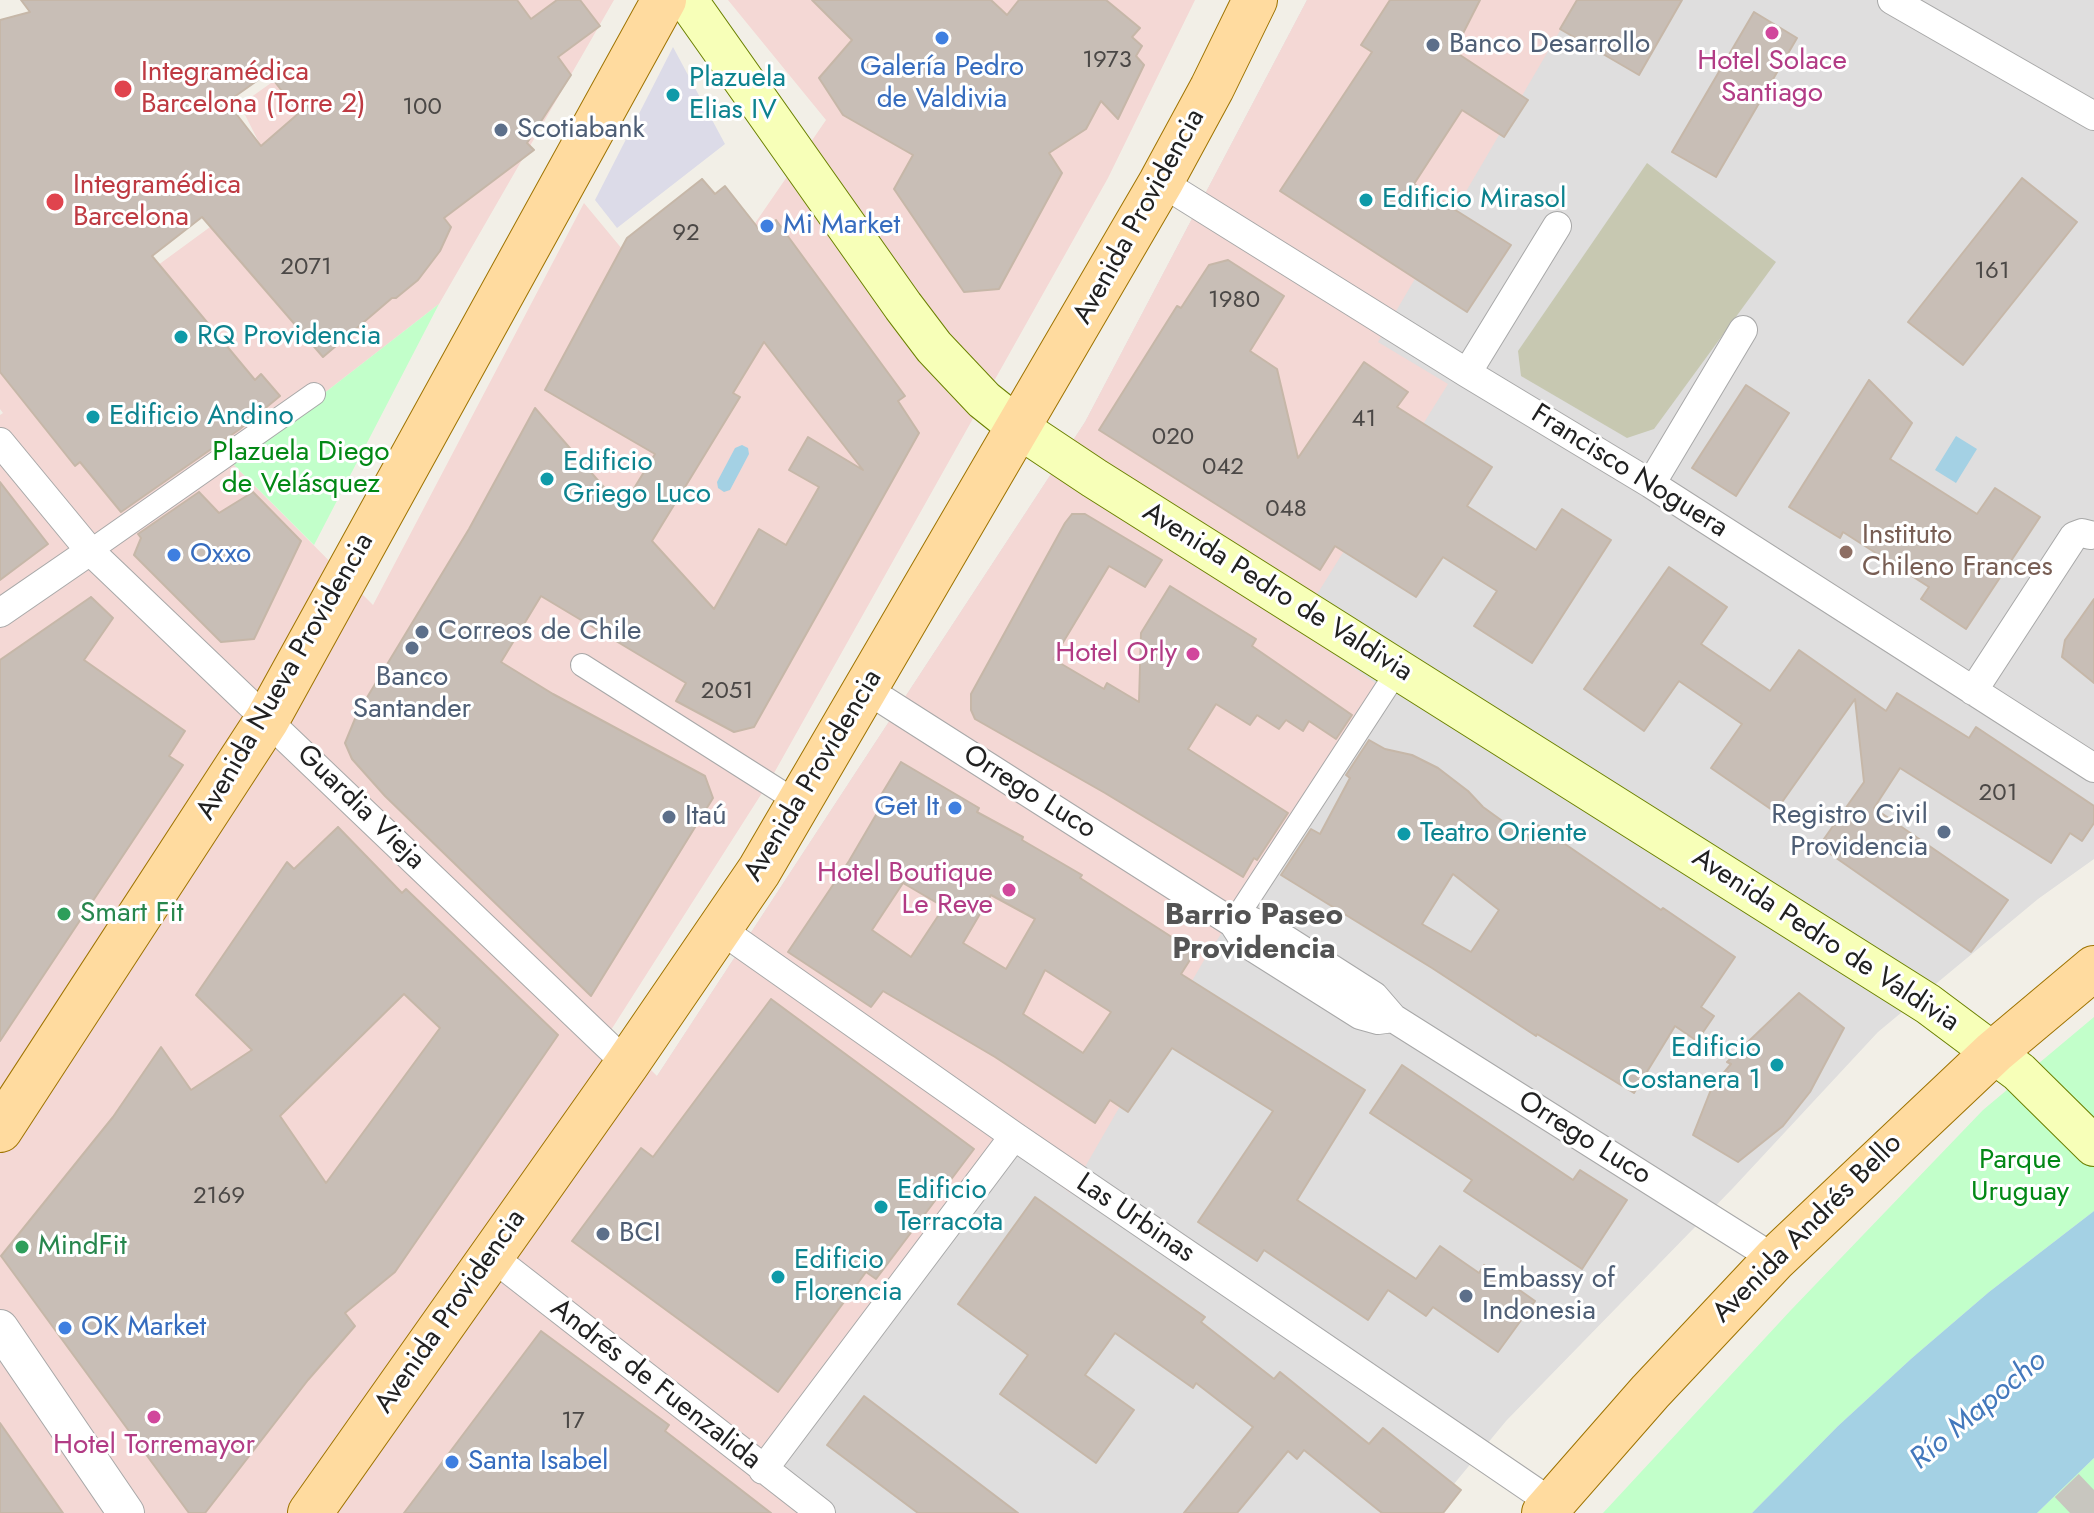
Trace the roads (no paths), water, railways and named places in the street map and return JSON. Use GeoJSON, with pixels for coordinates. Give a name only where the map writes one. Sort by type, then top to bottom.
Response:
{"type":"FeatureCollection","features":[{"type":"Feature","properties":{"kind":"main road","name":"Avenida Nueva Providencia"},"geometry":{"type":"LineString","coordinates":[[0,1130],[267,720],[664,0]]}},
{"type":"Feature","properties":{"kind":"main road","name":"Avenida Pedro de Valdivia"},"geometry":{"type":"LineString","coordinates":[[687,0],[934,347],[984,400],[1019,428],[1928,1004],[1994,1052],[2056,1106],[2094,1146]]}},
{"type":"Feature","properties":{"kind":"main road","name":"Avenida Providencia"},"geometry":{"type":"LineString","coordinates":[[310,1513],[627,1064],[759,871],[1161,182],[1255,0]]}},
{"type":"Feature","properties":{"kind":"main road","name":"Avenida Andrés Bello"},"geometry":{"type":"LineString","coordinates":[[1548,1508],[1650,1392],[1775,1259],[1994,1052],[2094,968]]}},
{"type":"Feature","properties":{"kind":"street"},"geometry":{"type":"LineString","coordinates":[[1892,0],[2094,116]]}},
{"type":"Feature","properties":{"kind":"street","name":"Francisco Noguera"},"geometry":{"type":"LineString","coordinates":[[1161,182],[1651,484],[2094,768]]}},
{"type":"Feature","properties":{"kind":"street"},"geometry":{"type":"LineString","coordinates":[[1467,373],[1557,226]]}},
{"type":"Feature","properties":{"kind":"street"},"geometry":{"type":"LineString","coordinates":[[1651,484],[1743,330]]}},
{"type":"Feature","properties":{"kind":"street"},"geometry":{"type":"LineString","coordinates":[[0,613],[314,394]]}},
{"type":"Feature","properties":{"kind":"street","name":"Guardia Vieja"},"geometry":{"type":"LineString","coordinates":[[0,442],[90,551],[627,1064]]}},
{"type":"Feature","properties":{"kind":"street"},"geometry":{"type":"LineString","coordinates":[[1973,691],[2074,536],[2082,533],[2090,535]]}},
{"type":"Feature","properties":{"kind":"street"},"geometry":{"type":"LineString","coordinates":[[582,665],[799,803]]}},
{"type":"Feature","properties":{"kind":"street"},"geometry":{"type":"LineString","coordinates":[[1233,923],[1398,670]]}},
{"type":"Feature","properties":{"kind":"street","name":"Orrego Luco"},"geometry":{"type":"LineString","coordinates":[[866,689],[1233,923],[1251,921],[1266,927],[1374,996],[1393,1018],[1775,1259]]}},
{"type":"Feature","properties":{"kind":"street","name":"Las Urbinas"},"geometry":{"type":"LineString","coordinates":[[720,929],[1548,1508]]}},
{"type":"Feature","properties":{"kind":"street"},"geometry":{"type":"LineString","coordinates":[[763,1470],[1014,1136]]}},
{"type":"Feature","properties":{"kind":"street","name":"Andrés de Fuenzalida"},"geometry":{"type":"LineString","coordinates":[[490,1255],[821,1513]]}},
{"type":"Feature","properties":{"kind":"street"},"geometry":{"type":"LineString","coordinates":[[0,1328],[126,1513]]}},
{"type":"Feature","properties":{"kind":"water"},"geometry":{"type":"Polygon","coordinates":[[[1956,436],[1977,449],[1956,483],[1935,470],[1956,436]]]}},
{"type":"Feature","properties":{"kind":"water"},"geometry":{"type":"Polygon","coordinates":[[[742,445],[748,448],[749,454],[730,490],[724,492],[718,488],[717,482],[735,448],[742,445]]]}},
{"type":"Feature","properties":{"kind":"water","name":"Río Mapocho"},"geometry":{"type":"Polygon","coordinates":[[[2094,1211],[2094,1458],[2037,1513],[1752,1513],[1838,1426],[1912,1358],[1989,1292],[2094,1211]]]}},
{"type":"Feature","properties":{"kind":"tunnel"},"geometry":{"type":"LineString","coordinates":[[2070,1513],[2094,1490]]}},
{"type":"Feature","properties":{"kind":"place","name":"Hotel Solace Santiago"},"geometry":{"type":"Point","coordinates":[1772,33]}},
{"type":"Feature","properties":{"kind":"place","name":"Galería Pedro de Valdivia"},"geometry":{"type":"Point","coordinates":[942,38]}},
{"type":"Feature","properties":{"kind":"place","name":"Banco Desarrollo"},"geometry":{"type":"Point","coordinates":[1433,45]}},
{"type":"Feature","properties":{"kind":"place","name":"Integramédica Barcelona (Torre 2)"},"geometry":{"type":"Point","coordinates":[123,89]}},
{"type":"Feature","properties":{"kind":"place","name":"Plazuela Elias IV"},"geometry":{"type":"Point","coordinates":[673,95]}},
{"type":"Feature","properties":{"kind":"place","name":"Scotiabank"},"geometry":{"type":"Point","coordinates":[501,130]}},
{"type":"Feature","properties":{"kind":"place","name":"Edificio Mirasol"},"geometry":{"type":"Point","coordinates":[1366,200]}},
{"type":"Feature","properties":{"kind":"place","name":"Integramédica Barcelona"},"geometry":{"type":"Point","coordinates":[55,202]}},
{"type":"Feature","properties":{"kind":"place","name":"Mi Market"},"geometry":{"type":"Point","coordinates":[767,226]}},
{"type":"Feature","properties":{"kind":"place","name":"RQ Providencia"},"geometry":{"type":"Point","coordinates":[181,337]}},
{"type":"Feature","properties":{"kind":"place","name":"Edificio Andino"},"geometry":{"type":"Point","coordinates":[93,417]}},
{"type":"Feature","properties":{"kind":"place","name":"Edificio Griego Luco"},"geometry":{"type":"Point","coordinates":[547,479]}},
{"type":"Feature","properties":{"kind":"place","name":"Instituto Chileno Frances"},"geometry":{"type":"Point","coordinates":[1846,552]}},
{"type":"Feature","properties":{"kind":"place","name":"Oxxo"},"geometry":{"type":"Point","coordinates":[174,555]}},
{"type":"Feature","properties":{"kind":"place","name":"Correos de Chile"},"geometry":{"type":"Point","coordinates":[422,632]}},
{"type":"Feature","properties":{"kind":"place","name":"Banco Santander"},"geometry":{"type":"Point","coordinates":[412,648]}},
{"type":"Feature","properties":{"kind":"place","name":"Hotel Orly"},"geometry":{"type":"Point","coordinates":[1193,654]}},
{"type":"Feature","properties":{"kind":"place","name":"Get It"},"geometry":{"type":"Point","coordinates":[955,808]}},
{"type":"Feature","properties":{"kind":"place","name":"Itaú"},"geometry":{"type":"Point","coordinates":[669,817]}},
{"type":"Feature","properties":{"kind":"place","name":"Registro Civil Providencia"},"geometry":{"type":"Point","coordinates":[1944,832]}},
{"type":"Feature","properties":{"kind":"place","name":"Teatro Oriente"},"geometry":{"type":"Point","coordinates":[1404,834]}},
{"type":"Feature","properties":{"kind":"place","name":"Hotel Boutique Le Reve"},"geometry":{"type":"Point","coordinates":[1009,890]}},
{"type":"Feature","properties":{"kind":"place","name":"Smart Fit"},"geometry":{"type":"Point","coordinates":[64,914]}},
{"type":"Feature","properties":{"kind":"place","name":"Edificio Costanera 1"},"geometry":{"type":"Point","coordinates":[1777,1065]}},
{"type":"Feature","properties":{"kind":"place","name":"Edificio Terracota"},"geometry":{"type":"Point","coordinates":[881,1207]}},
{"type":"Feature","properties":{"kind":"place","name":"BCI"},"geometry":{"type":"Point","coordinates":[603,1234]}},
{"type":"Feature","properties":{"kind":"place","name":"MindFit"},"geometry":{"type":"Point","coordinates":[22,1247]}},
{"type":"Feature","properties":{"kind":"place","name":"Edificio Florencia"},"geometry":{"type":"Point","coordinates":[778,1277]}},
{"type":"Feature","properties":{"kind":"place","name":"Embassy of Indonesia"},"geometry":{"type":"Point","coordinates":[1466,1296]}},
{"type":"Feature","properties":{"kind":"place","name":"OK Market"},"geometry":{"type":"Point","coordinates":[65,1328]}},
{"type":"Feature","properties":{"kind":"place","name":"Hotel Torremayor"},"geometry":{"type":"Point","coordinates":[154,1417]}},
{"type":"Feature","properties":{"kind":"place","name":"Santa Isabel"},"geometry":{"type":"Point","coordinates":[452,1462]}},
{"type":"Feature","properties":{"kind":"district","name":"Barrio Paseo Providencia"},"geometry":{"type":"Point","coordinates":[1254,934]}},
{"type":"Feature","properties":{"kind":"park label","name":"Plazuela Diego de Velásquez"},"geometry":{"type":"Point","coordinates":[301,469]}},
{"type":"Feature","properties":{"kind":"park label","name":"Parque Uruguay"},"geometry":{"type":"Point","coordinates":[2020,1177]}}]}
